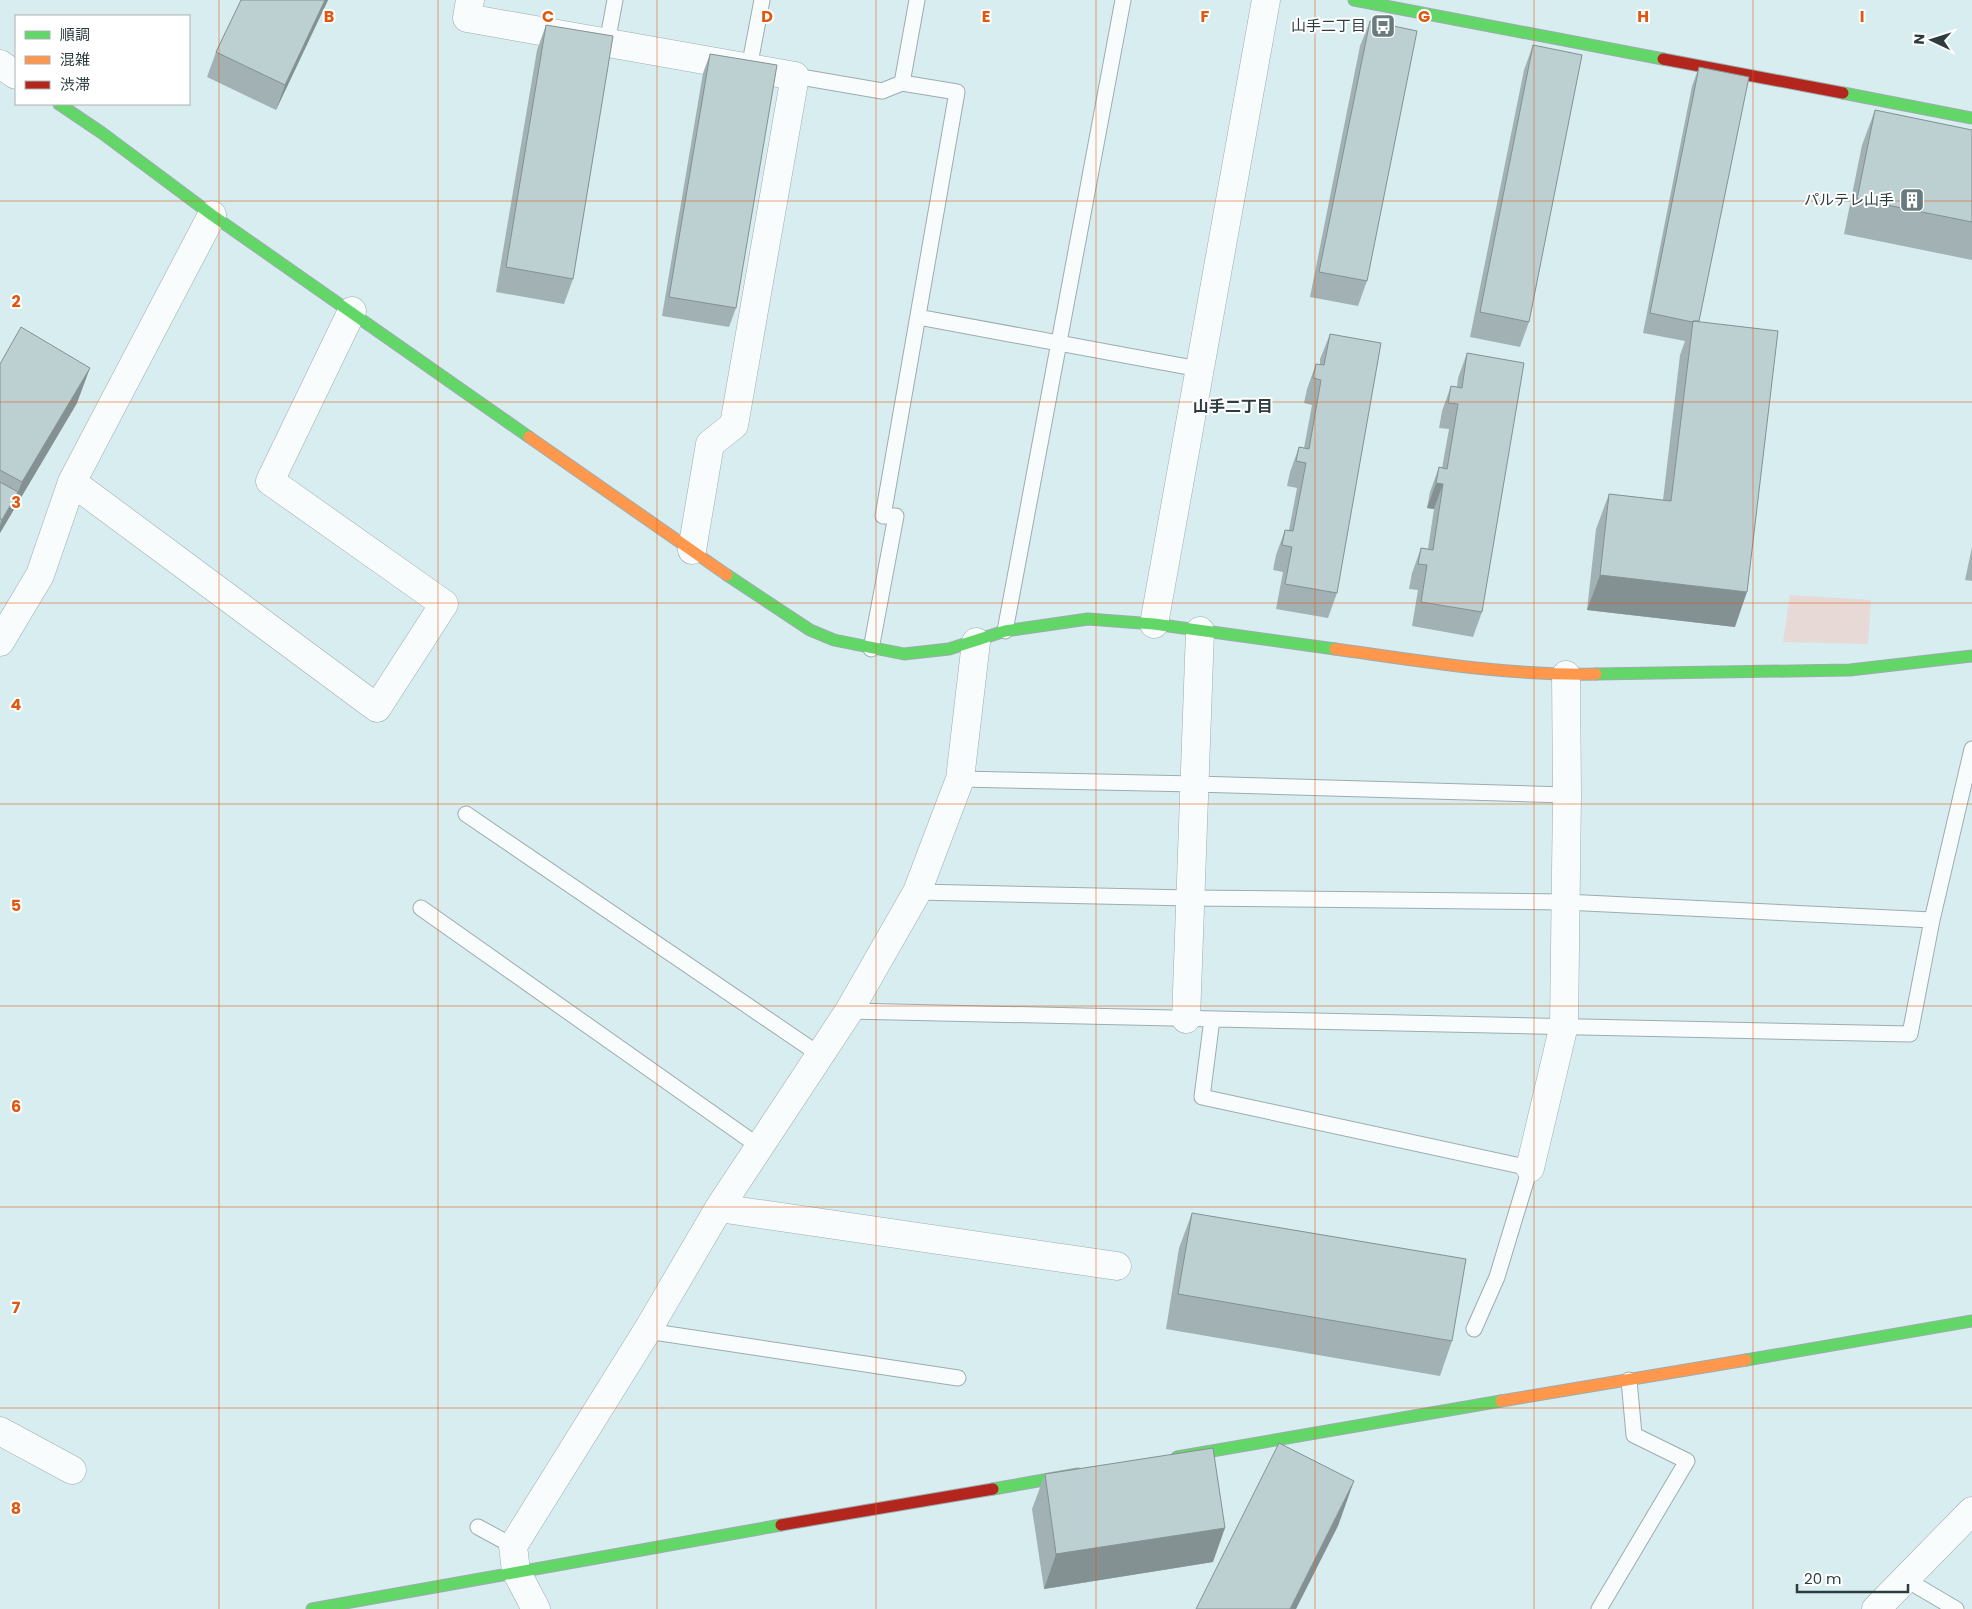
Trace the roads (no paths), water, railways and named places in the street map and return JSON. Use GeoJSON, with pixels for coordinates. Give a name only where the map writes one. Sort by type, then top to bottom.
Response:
{"type":"FeatureCollection","features":[{"type":"Feature","properties":{"kind":"street"},"geometry":{"type":"LineString","coordinates":[[470,0],[467,18],[796,76],[734,424],[710,444],[692,550]]}},
{"type":"Feature","properties":{"kind":"street"},"geometry":{"type":"LineString","coordinates":[[1154,624],[1266,0]]}},
{"type":"Feature","properties":{"kind":"street"},"geometry":{"type":"LineString","coordinates":[[1354,0],[1972,118]]}},
{"type":"Feature","properties":{"kind":"street"},"geometry":{"type":"LineString","coordinates":[[0,64],[15,74]]}},
{"type":"Feature","properties":{"kind":"street"},"geometry":{"type":"LineString","coordinates":[[60,105],[102,133],[212,215],[692,550],[810,630],[834,640],[871,650],[904,654],[949,649],[976,642],[1005,631],[1088,618],[1154,624],[1490,670],[1566,675],[1850,670],[1934,662],[1972,656]]}},
{"type":"Feature","properties":{"kind":"street"},"geometry":{"type":"LineString","coordinates":[[0,642],[40,575],[72,482],[212,215]]}},
{"type":"Feature","properties":{"kind":"street"},"geometry":{"type":"LineString","coordinates":[[72,482],[377,708],[444,604],[270,481],[352,311]]}},
{"type":"Feature","properties":{"kind":"street"},"geometry":{"type":"LineString","coordinates":[[1199,1019],[1190,898],[1200,631]]}},
{"type":"Feature","properties":{"kind":"street"},"geometry":{"type":"LineString","coordinates":[[514,1559],[720,1208],[849,1011],[917,892],[960,779],[976,642]]}},
{"type":"Feature","properties":{"kind":"street"},"geometry":{"type":"LineString","coordinates":[[1530,1168],[1564,1025],[1567,795],[1566,675]]}},
{"type":"Feature","properties":{"kind":"street"},"geometry":{"type":"LineString","coordinates":[[720,1208],[1117,1266]]}},
{"type":"Feature","properties":{"kind":"street"},"geometry":{"type":"LineString","coordinates":[[1161,1460],[1972,1321]]}},
{"type":"Feature","properties":{"kind":"street"},"geometry":{"type":"LineString","coordinates":[[0,1431],[72,1470]]}},
{"type":"Feature","properties":{"kind":"street"},"geometry":{"type":"LineString","coordinates":[[312,1609],[514,1559],[1092,1472]]}},
{"type":"Feature","properties":{"kind":"street"},"geometry":{"type":"LineString","coordinates":[[1876,1609],[1972,1511]]}},
{"type":"Feature","properties":{"kind":"street"},"geometry":{"type":"LineString","coordinates":[[514,1559],[536,1609]]}},
{"type":"Feature","properties":{"kind":"lane"},"geometry":{"type":"LineString","coordinates":[[607,43],[615,0]]}},
{"type":"Feature","properties":{"kind":"lane"},"geometry":{"type":"LineString","coordinates":[[750,68],[762,0]]}},
{"type":"Feature","properties":{"kind":"lane"},"geometry":{"type":"LineString","coordinates":[[902,83],[917,0]]}},
{"type":"Feature","properties":{"kind":"lane"},"geometry":{"type":"LineString","coordinates":[[1005,631],[1123,0]]}},
{"type":"Feature","properties":{"kind":"lane"},"geometry":{"type":"LineString","coordinates":[[796,76],[882,91],[902,83],[957,92],[883,516],[896,516],[871,650]]}},
{"type":"Feature","properties":{"kind":"lane"},"geometry":{"type":"LineString","coordinates":[[918,317],[1199,369]]}},
{"type":"Feature","properties":{"kind":"lane"},"geometry":{"type":"LineString","coordinates":[[849,1011],[1910,1034],[1932,920],[1972,749]]}},
{"type":"Feature","properties":{"kind":"lane"},"geometry":{"type":"LineString","coordinates":[[960,779],[1567,795]]}},
{"type":"Feature","properties":{"kind":"lane"},"geometry":{"type":"LineString","coordinates":[[466,814],[820,1055]]}},
{"type":"Feature","properties":{"kind":"lane"},"geometry":{"type":"LineString","coordinates":[[917,892],[1190,898],[1565,902],[1932,920]]}},
{"type":"Feature","properties":{"kind":"lane"},"geometry":{"type":"LineString","coordinates":[[420,908],[760,1147]]}},
{"type":"Feature","properties":{"kind":"lane"},"geometry":{"type":"LineString","coordinates":[[1199,1019],[1202,1097],[1530,1168],[1497,1277],[1474,1330]]}},
{"type":"Feature","properties":{"kind":"lane"},"geometry":{"type":"LineString","coordinates":[[647,1331],[958,1378]]}},
{"type":"Feature","properties":{"kind":"lane"},"geometry":{"type":"LineString","coordinates":[[1599,1609],[1687,1461],[1634,1435],[1629,1380]]}},
{"type":"Feature","properties":{"kind":"lane"},"geometry":{"type":"LineString","coordinates":[[478,1527],[514,1559]]}},
{"type":"Feature","properties":{"kind":"lane"},"geometry":{"type":"LineString","coordinates":[[1905,1579],[1956,1609]]}},
{"type":"Feature","properties":{"kind":"place","name":"山手二丁目"},"geometry":{"type":"Point","coordinates":[1383,26]}},
{"type":"Feature","properties":{"kind":"place","name":"パルテレ山手"},"geometry":{"type":"Point","coordinates":[1912,200]}},
{"type":"Feature","properties":{"kind":"district","name":"山手二丁目"},"geometry":{"type":"Point","coordinates":[1233,406]}}]}
